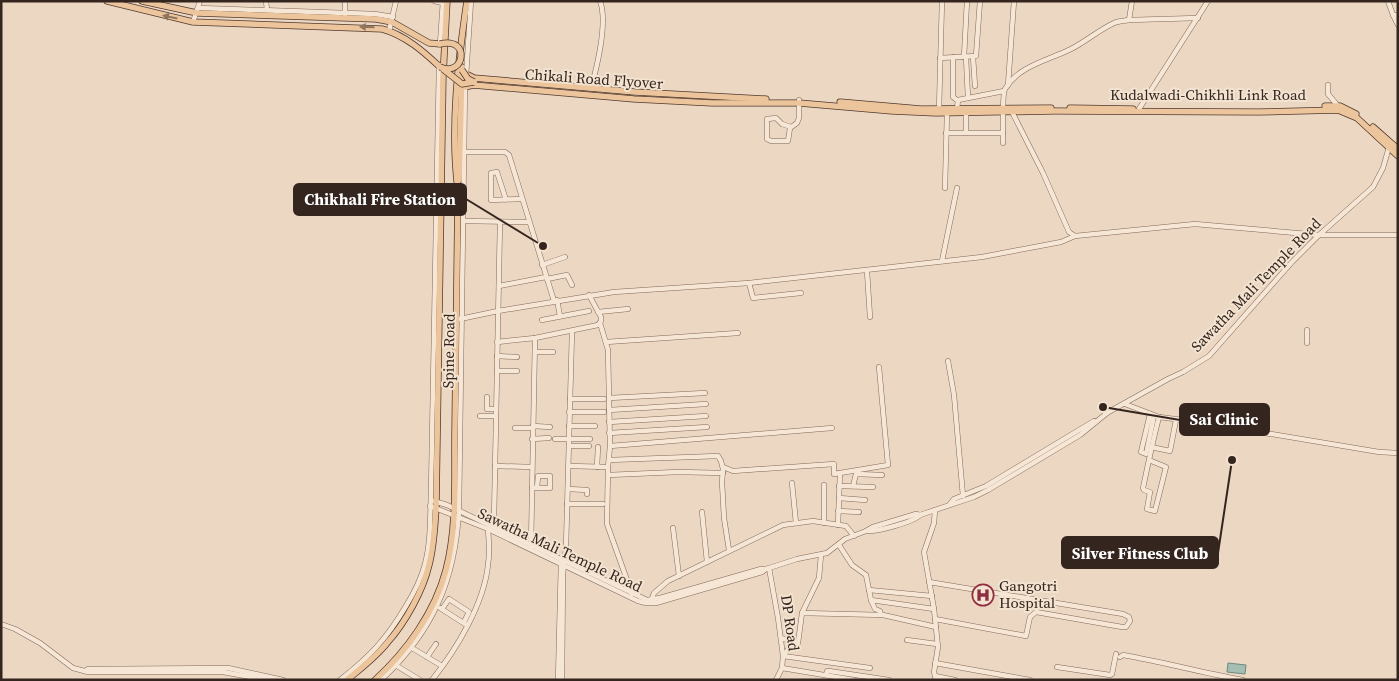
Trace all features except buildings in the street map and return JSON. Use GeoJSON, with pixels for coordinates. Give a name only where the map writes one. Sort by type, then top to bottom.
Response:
{"type":"FeatureCollection","features":[{"type":"Feature","properties":{"kind":"main road"},"geometry":{"type":"LineString","coordinates":[[107,1],[193,22],[390,30],[412,44],[463,85],[634,99],[799,101],[1009,111]]}},
{"type":"Feature","properties":{"kind":"main road"},"geometry":{"type":"LineString","coordinates":[[142,1],[198,11],[345,16],[393,20],[429,43],[451,43],[459,48]]}},
{"type":"Feature","properties":{"kind":"main road"},"geometry":{"type":"LineString","coordinates":[[458,190],[464,72],[459,48],[463,1]]}},
{"type":"Feature","properties":{"kind":"main road","name":"Spine Road"},"geometry":{"type":"LineString","coordinates":[[456,512],[459,319],[456,83],[467,1]]}},
{"type":"Feature","properties":{"kind":"main road","name":"Spine Road"},"geometry":{"type":"LineString","coordinates":[[433,504],[444,2]]}},
{"type":"Feature","properties":{"kind":"main road"},"geometry":{"type":"LineString","coordinates":[[441,67],[455,67],[462,58]]}},
{"type":"Feature","properties":{"kind":"main road"},"geometry":{"type":"LineString","coordinates":[[464,72],[468,79],[474,82]]}},
{"type":"Feature","properties":{"kind":"main road"},"geometry":{"type":"LineString","coordinates":[[464,72],[474,78],[712,100]]}},
{"type":"Feature","properties":{"kind":"main road","name":"Chikali Road Flyover"},"geometry":{"type":"LineString","coordinates":[[463,85],[474,82],[634,96],[712,100]]}},
{"type":"Feature","properties":{"kind":"main road"},"geometry":{"type":"LineString","coordinates":[[799,101],[892,111],[966,114],[1009,111]]}},
{"type":"Feature","properties":{"kind":"main road","name":"Kudalwadi-Chikhli Link Road"},"geometry":{"type":"LineString","coordinates":[[1009,111],[1259,110],[1338,106],[1355,113],[1398,156]]}},
{"type":"Feature","properties":{"kind":"main road","name":"Kudalwadi-Chikhli Link Road"},"geometry":{"type":"LineString","coordinates":[[1009,111],[1338,110],[1357,118],[1390,146],[1398,149]]}},
{"type":"Feature","properties":{"kind":"main road"},"geometry":{"type":"LineString","coordinates":[[347,680],[378,653],[395,634],[418,595],[429,566],[433,504]]}},
{"type":"Feature","properties":{"kind":"main road"},"geometry":{"type":"LineString","coordinates":[[375,680],[409,644],[433,603],[446,570],[456,512]]}},
{"type":"Feature","properties":{"kind":"street"},"geometry":{"type":"LineString","coordinates":[[193,22],[200,1]]}},
{"type":"Feature","properties":{"kind":"street"},"geometry":{"type":"LineString","coordinates":[[218,1],[218,8]]}},
{"type":"Feature","properties":{"kind":"street"},"geometry":{"type":"LineString","coordinates":[[266,1],[267,10]]}},
{"type":"Feature","properties":{"kind":"street"},"geometry":{"type":"LineString","coordinates":[[198,11],[218,8],[345,16],[345,1]]}},
{"type":"Feature","properties":{"kind":"street"},"geometry":{"type":"LineString","coordinates":[[390,30],[396,1]]}},
{"type":"Feature","properties":{"kind":"street"},"geometry":{"type":"LineString","coordinates":[[434,1],[444,2],[440,44]]}},
{"type":"Feature","properties":{"kind":"street"},"geometry":{"type":"LineString","coordinates":[[464,72],[471,1]]}},
{"type":"Feature","properties":{"kind":"street"},"geometry":{"type":"LineString","coordinates":[[592,88],[603,25],[603,8],[600,1]]}},
{"type":"Feature","properties":{"kind":"street"},"geometry":{"type":"LineString","coordinates":[[939,109],[942,1]]}},
{"type":"Feature","properties":{"kind":"street"},"geometry":{"type":"LineString","coordinates":[[967,1],[964,44],[968,98]]}},
{"type":"Feature","properties":{"kind":"street"},"geometry":{"type":"LineString","coordinates":[[975,86],[973,57],[976,55],[980,1]]}},
{"type":"Feature","properties":{"kind":"street"},"geometry":{"type":"LineString","coordinates":[[1008,85],[1014,1]]}},
{"type":"Feature","properties":{"kind":"street"},"geometry":{"type":"LineString","coordinates":[[1129,20],[1132,1]]}},
{"type":"Feature","properties":{"kind":"street"},"geometry":{"type":"LineString","coordinates":[[1139,109],[1208,1]]}},
{"type":"Feature","properties":{"kind":"street"},"geometry":{"type":"LineString","coordinates":[[1388,1],[1398,25]]}},
{"type":"Feature","properties":{"kind":"street"},"geometry":{"type":"LineString","coordinates":[[1075,236],[1070,232],[1025,136],[1002,97],[1004,91],[1015,78],[1030,67],[1071,49],[1115,22],[1198,18]]}},
{"type":"Feature","properties":{"kind":"street"},"geometry":{"type":"LineString","coordinates":[[964,44],[971,45]]}},
{"type":"Feature","properties":{"kind":"street"},"geometry":{"type":"LineString","coordinates":[[953,57],[952,97],[957,100],[1004,91]]}},
{"type":"Feature","properties":{"kind":"street"},"geometry":{"type":"LineString","coordinates":[[940,58],[973,57]]}},
{"type":"Feature","properties":{"kind":"street","name":"Spine Road"},"geometry":{"type":"LineString","coordinates":[[433,504],[435,262],[441,67]]}},
{"type":"Feature","properties":{"kind":"street","name":"Spine Road"},"geometry":{"type":"LineString","coordinates":[[459,319],[463,221],[463,85]]}},
{"type":"Feature","properties":{"kind":"street"},"geometry":{"type":"LineString","coordinates":[[1328,85],[1328,94],[1338,106]]}},
{"type":"Feature","properties":{"kind":"street"},"geometry":{"type":"LineString","coordinates":[[957,100],[957,109]]}},
{"type":"Feature","properties":{"kind":"street"},"geometry":{"type":"LineString","coordinates":[[791,127],[782,124],[776,118],[768,118],[766,123],[767,139],[787,142],[791,127],[798,121],[799,101]]}},
{"type":"Feature","properties":{"kind":"street"},"geometry":{"type":"LineString","coordinates":[[1003,143],[1003,133],[1009,111]]}},
{"type":"Feature","properties":{"kind":"street"},"geometry":{"type":"LineString","coordinates":[[945,188],[947,113]]}},
{"type":"Feature","properties":{"kind":"street"},"geometry":{"type":"LineString","coordinates":[[966,114],[966,133]]}},
{"type":"Feature","properties":{"kind":"street"},"geometry":{"type":"LineString","coordinates":[[946,133],[1003,133]]}},
{"type":"Feature","properties":{"kind":"street","name":"Sawatha Mali Temple Road"},"geometry":{"type":"LineString","coordinates":[[950,504],[954,499],[982,488],[1107,413],[1189,369],[1209,356],[1292,262],[1373,187],[1384,168],[1390,146]]}},
{"type":"Feature","properties":{"kind":"street"},"geometry":{"type":"LineString","coordinates":[[464,152],[505,152],[509,156],[542,266],[560,316]]}},
{"type":"Feature","properties":{"kind":"street"},"geometry":{"type":"LineString","coordinates":[[506,200],[496,172],[491,173],[491,200],[506,200],[521,199]]}},
{"type":"Feature","properties":{"kind":"street"},"geometry":{"type":"LineString","coordinates":[[942,261],[957,188]]}},
{"type":"Feature","properties":{"kind":"street"},"geometry":{"type":"LineString","coordinates":[[463,221],[529,222]]}},
{"type":"Feature","properties":{"kind":"street"},"geometry":{"type":"LineString","coordinates":[[432,680],[442,666],[479,599],[487,575],[495,466],[500,222]]}},
{"type":"Feature","properties":{"kind":"street"},"geometry":{"type":"LineString","coordinates":[[459,319],[588,295],[749,283],[982,257],[1050,245],[1075,236],[1194,224],[1319,235],[1398,235]]}},
{"type":"Feature","properties":{"kind":"street"},"geometry":{"type":"LineString","coordinates":[[542,266],[565,257]]}},
{"type":"Feature","properties":{"kind":"street"},"geometry":{"type":"LineString","coordinates":[[867,270],[870,317]]}},
{"type":"Feature","properties":{"kind":"street"},"geometry":{"type":"LineString","coordinates":[[499,286],[565,274],[572,285]]}},
{"type":"Feature","properties":{"kind":"street"},"geometry":{"type":"LineString","coordinates":[[749,283],[753,298],[800,293]]}},
{"type":"Feature","properties":{"kind":"street"},"geometry":{"type":"LineString","coordinates":[[588,295],[601,317],[600,323],[606,342],[606,411],[610,434],[607,524],[632,594]]}},
{"type":"Feature","properties":{"kind":"street"},"geometry":{"type":"LineString","coordinates":[[598,312],[628,309]]}},
{"type":"Feature","properties":{"kind":"street"},"geometry":{"type":"LineString","coordinates":[[542,320],[589,311]]}},
{"type":"Feature","properties":{"kind":"street"},"geometry":{"type":"LineString","coordinates":[[497,342],[572,332],[596,326],[600,323]]}},
{"type":"Feature","properties":{"kind":"street"},"geometry":{"type":"LineString","coordinates":[[1307,330],[1307,343]]}},
{"type":"Feature","properties":{"kind":"street"},"geometry":{"type":"LineString","coordinates":[[560,680],[562,563],[568,488],[572,332]]}},
{"type":"Feature","properties":{"kind":"street"},"geometry":{"type":"LineString","coordinates":[[606,342],[738,333]]}},
{"type":"Feature","properties":{"kind":"street"},"geometry":{"type":"LineString","coordinates":[[531,546],[534,488],[532,439],[535,338]]}},
{"type":"Feature","properties":{"kind":"street"},"geometry":{"type":"LineString","coordinates":[[535,352],[553,352]]}},
{"type":"Feature","properties":{"kind":"street"},"geometry":{"type":"LineString","coordinates":[[497,356],[517,357]]}},
{"type":"Feature","properties":{"kind":"street"},"geometry":{"type":"LineString","coordinates":[[948,361],[954,395],[963,496]]}},
{"type":"Feature","properties":{"kind":"street"},"geometry":{"type":"LineString","coordinates":[[608,475],[678,472],[723,473],[728,469],[834,464],[834,474],[887,466],[884,409],[879,367]]}},
{"type":"Feature","properties":{"kind":"street"},"geometry":{"type":"LineString","coordinates":[[497,371],[517,371]]}},
{"type":"Feature","properties":{"kind":"street"},"geometry":{"type":"LineString","coordinates":[[570,399],[606,399],[705,393]]}},
{"type":"Feature","properties":{"kind":"street"},"geometry":{"type":"LineString","coordinates":[[487,397],[487,409],[496,409]]}},
{"type":"Feature","properties":{"kind":"street"},"geometry":{"type":"LineString","coordinates":[[569,412],[706,404]]}},
{"type":"Feature","properties":{"kind":"street"},"geometry":{"type":"LineString","coordinates":[[1124,404],[1155,416],[1176,420],[1199,422],[1379,452],[1398,453]]}},
{"type":"Feature","properties":{"kind":"street","name":"Sawatha Mali Temple Road"},"geometry":{"type":"LineString","coordinates":[[491,528],[638,601],[651,602],[762,572],[797,559],[822,555],[833,550],[845,540],[873,526],[916,514],[920,515],[974,497],[1080,435],[1107,413]]}},
{"type":"Feature","properties":{"kind":"street"},"geometry":{"type":"LineString","coordinates":[[480,416],[496,416]]}},
{"type":"Feature","properties":{"kind":"street"},"geometry":{"type":"LineString","coordinates":[[609,422],[706,416]]}},
{"type":"Feature","properties":{"kind":"street"},"geometry":{"type":"LineString","coordinates":[[1155,416],[1146,454],[1142,452],[1155,416]]}},
{"type":"Feature","properties":{"kind":"street"},"geometry":{"type":"LineString","coordinates":[[1148,460],[1166,467],[1157,510],[1155,511],[1147,509],[1150,492],[1143,489],[1148,460],[1156,425],[1155,416]]}},
{"type":"Feature","properties":{"kind":"street"},"geometry":{"type":"LineString","coordinates":[[1168,458],[1176,420]]}},
{"type":"Feature","properties":{"kind":"street"},"geometry":{"type":"LineString","coordinates":[[515,428],[550,426]]}},
{"type":"Feature","properties":{"kind":"street"},"geometry":{"type":"LineString","coordinates":[[569,426],[594,426]]}},
{"type":"Feature","properties":{"kind":"street"},"geometry":{"type":"LineString","coordinates":[[610,434],[707,427]]}},
{"type":"Feature","properties":{"kind":"street"},"geometry":{"type":"LineString","coordinates":[[610,446],[832,428]]}},
{"type":"Feature","properties":{"kind":"street"},"geometry":{"type":"LineString","coordinates":[[532,439],[549,438]]}},
{"type":"Feature","properties":{"kind":"street"},"geometry":{"type":"LineString","coordinates":[[555,439],[590,439]]}},
{"type":"Feature","properties":{"kind":"street"},"geometry":{"type":"LineString","coordinates":[[569,446],[589,446]]}},
{"type":"Feature","properties":{"kind":"street"},"geometry":{"type":"LineString","coordinates":[[597,466],[598,447]]}},
{"type":"Feature","properties":{"kind":"street"},"geometry":{"type":"LineString","coordinates":[[1151,447],[1170,451]]}},
{"type":"Feature","properties":{"kind":"street"},"geometry":{"type":"LineString","coordinates":[[609,460],[715,456],[728,469]]}},
{"type":"Feature","properties":{"kind":"street"},"geometry":{"type":"LineString","coordinates":[[495,466],[532,467]]}},
{"type":"Feature","properties":{"kind":"street"},"geometry":{"type":"LineString","coordinates":[[568,466],[608,467]]}},
{"type":"Feature","properties":{"kind":"street"},"geometry":{"type":"LineString","coordinates":[[723,473],[724,509],[729,550]]}},
{"type":"Feature","properties":{"kind":"street"},"geometry":{"type":"LineString","coordinates":[[838,525],[840,473]]}},
{"type":"Feature","properties":{"kind":"street"},"geometry":{"type":"LineString","coordinates":[[853,486],[856,474],[882,475]]}},
{"type":"Feature","properties":{"kind":"street"},"geometry":{"type":"LineString","coordinates":[[792,483],[796,523]]}},
{"type":"Feature","properties":{"kind":"street"},"geometry":{"type":"LineString","coordinates":[[824,485],[824,523]]}},
{"type":"Feature","properties":{"kind":"street"},"geometry":{"type":"LineString","coordinates":[[839,486],[873,487]]}},
{"type":"Feature","properties":{"kind":"street"},"geometry":{"type":"LineString","coordinates":[[568,488],[577,487]]}},
{"type":"Feature","properties":{"kind":"street"},"geometry":{"type":"LineString","coordinates":[[568,488],[587,490],[587,494]]}},
{"type":"Feature","properties":{"kind":"street"},"geometry":{"type":"LineString","coordinates":[[839,498],[866,500]]}},
{"type":"Feature","properties":{"kind":"street","name":"Sawatha Mali Temple Road"},"geometry":{"type":"LineString","coordinates":[[433,504],[456,512],[531,546],[562,563],[651,602]]}},
{"type":"Feature","properties":{"kind":"street"},"geometry":{"type":"LineString","coordinates":[[567,504],[603,504]]}},
{"type":"Feature","properties":{"kind":"street"},"geometry":{"type":"LineString","coordinates":[[935,510],[934,523],[924,549],[936,627],[937,644],[934,672],[936,678],[955,680]]}},
{"type":"Feature","properties":{"kind":"street"},"geometry":{"type":"LineString","coordinates":[[838,511],[859,512]]}},
{"type":"Feature","properties":{"kind":"street","name":"Spine Road"},"geometry":{"type":"LineString","coordinates":[[381,680],[397,666],[412,648],[437,606],[450,571],[456,512]]}},
{"type":"Feature","properties":{"kind":"street"},"geometry":{"type":"LineString","coordinates":[[702,512],[707,562]]}},
{"type":"Feature","properties":{"kind":"street"},"geometry":{"type":"LineString","coordinates":[[340,680],[360,664],[384,640],[414,593],[425,564],[433,520]]}},
{"type":"Feature","properties":{"kind":"street"},"geometry":{"type":"LineString","coordinates":[[651,602],[654,593],[661,586],[729,550],[783,525],[813,522],[846,526],[854,536]]}},
{"type":"Feature","properties":{"kind":"street"},"geometry":{"type":"LineString","coordinates":[[673,528],[679,576]]}},
{"type":"Feature","properties":{"kind":"street"},"geometry":{"type":"LineString","coordinates":[[839,545],[852,564],[866,575],[871,600],[874,608],[881,615]]}},
{"type":"Feature","properties":{"kind":"street"},"geometry":{"type":"LineString","coordinates":[[781,638],[798,643],[802,613],[819,578],[822,555]]}},
{"type":"Feature","properties":{"kind":"street","name":"DP Road"},"geometry":{"type":"LineString","coordinates":[[767,569],[783,656],[782,668],[776,680]]}},
{"type":"Feature","properties":{"kind":"street"},"geometry":{"type":"LineString","coordinates":[[928,582],[1123,614],[1129,617],[1130,621],[1126,627],[1122,627],[1036,612],[1030,617],[1026,636],[935,619]]}},
{"type":"Feature","properties":{"kind":"street"},"geometry":{"type":"LineString","coordinates":[[869,590],[932,596]]}},
{"type":"Feature","properties":{"kind":"street"},"geometry":{"type":"LineString","coordinates":[[442,610],[449,599],[459,605],[469,612],[465,624]]}},
{"type":"Feature","properties":{"kind":"street"},"geometry":{"type":"LineString","coordinates":[[871,600],[934,609]]}},
{"type":"Feature","properties":{"kind":"street"},"geometry":{"type":"LineString","coordinates":[[453,616],[459,605]]}},
{"type":"Feature","properties":{"kind":"street"},"geometry":{"type":"LineString","coordinates":[[437,606],[465,624]]}},
{"type":"Feature","properties":{"kind":"street"},"geometry":{"type":"LineString","coordinates":[[802,613],[881,615],[936,627]]}},
{"type":"Feature","properties":{"kind":"street"},"geometry":{"type":"LineString","coordinates":[[1,625],[40,643],[73,668],[85,671],[88,669],[232,672],[268,680]]}},
{"type":"Feature","properties":{"kind":"street"},"geometry":{"type":"LineString","coordinates":[[907,640],[937,644]]}},
{"type":"Feature","properties":{"kind":"street"},"geometry":{"type":"LineString","coordinates":[[783,656],[794,642]]}},
{"type":"Feature","properties":{"kind":"street"},"geometry":{"type":"LineString","coordinates":[[428,657],[436,644]]}},
{"type":"Feature","properties":{"kind":"street"},"geometry":{"type":"LineString","coordinates":[[412,648],[442,666]]}},
{"type":"Feature","properties":{"kind":"street"},"geometry":{"type":"LineString","coordinates":[[1057,667],[1110,676],[1119,655],[1243,680]]}},
{"type":"Feature","properties":{"kind":"street"},"geometry":{"type":"LineString","coordinates":[[783,656],[870,668]]}},
{"type":"Feature","properties":{"kind":"street"},"geometry":{"type":"LineString","coordinates":[[935,664],[1030,680]]}},
{"type":"Feature","properties":{"kind":"street"},"geometry":{"type":"LineString","coordinates":[[397,666],[420,680]]}},
{"type":"Feature","properties":{"kind":"street"},"geometry":{"type":"LineString","coordinates":[[167,670],[228,668],[283,680]]}},
{"type":"Feature","properties":{"kind":"street"},"geometry":{"type":"LineString","coordinates":[[782,668],[854,680]]}},
{"type":"Feature","properties":{"kind":"street"},"geometry":{"type":"LineString","coordinates":[[826,675],[827,671],[889,680]]}},
{"type":"Feature","properties":{"kind":"shaded area"},"geometry":{"type":"Polygon","coordinates":[[[1228,663],[1246,665],[1245,674],[1227,672],[1228,663]]]}},
{"type":"Feature","properties":{"kind":"place","name":"Chikhali Fire Station"},"geometry":{"type":"Point","coordinates":[543,246]}},
{"type":"Feature","properties":{"kind":"place","name":"Sai Clinic"},"geometry":{"type":"Point","coordinates":[1103,407]}},
{"type":"Feature","properties":{"kind":"place","name":"Silver Fitness Club"},"geometry":{"type":"Point","coordinates":[1232,460]}},
{"type":"Feature","properties":{"kind":"place","name":"Gangotri Hospital"},"geometry":{"type":"Point","coordinates":[983,595]}}]}
